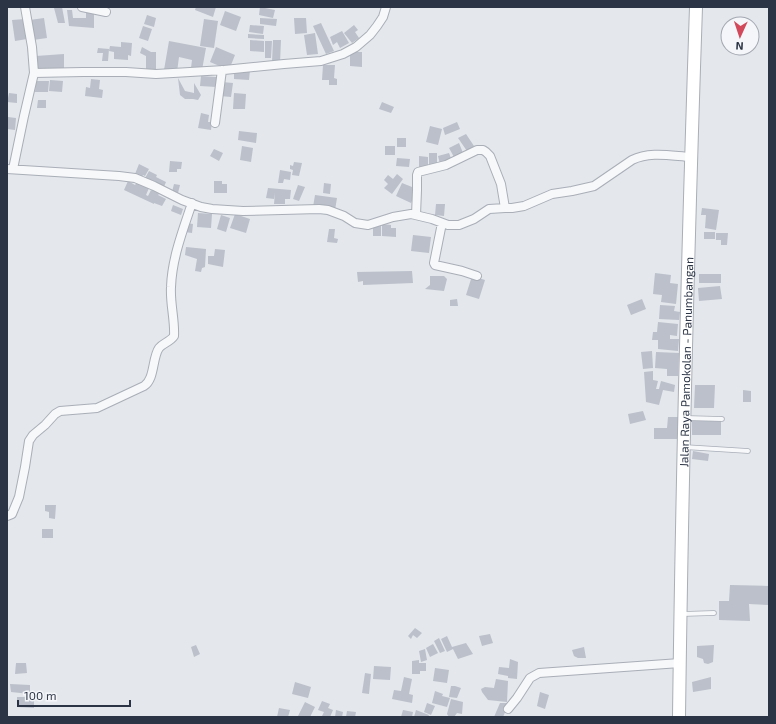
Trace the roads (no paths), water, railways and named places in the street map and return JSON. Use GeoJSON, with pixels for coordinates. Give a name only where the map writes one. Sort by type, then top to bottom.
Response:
{"type":"FeatureCollection","features":[{"type":"Feature","properties":{"kind":"main road","name":"Jalan Raya Pamokolan - Panumbangan"},"geometry":{"type":"LineString","coordinates":[[679,717],[684,418],[696,7]]}},
{"type":"Feature","properties":{"kind":"street"},"geometry":{"type":"LineString","coordinates":[[25,7],[32,47],[34,73],[10,169],[135,178],[192,203],[212,209],[243,211],[319,209],[328,210],[344,216],[355,223],[368,225],[393,217],[411,214],[448,225],[459,225],[474,219],[489,209],[524,206],[552,194],[594,186],[639,156],[691,157]]}},
{"type":"Feature","properties":{"kind":"street"},"geometry":{"type":"LineString","coordinates":[[82,7],[106,12]]}},
{"type":"Feature","properties":{"kind":"street"},"geometry":{"type":"LineString","coordinates":[[34,73],[126,72],[156,74],[321,61],[343,54],[356,47],[378,26],[386,7]]}},
{"type":"Feature","properties":{"kind":"street"},"geometry":{"type":"LineString","coordinates":[[215,123],[222,70]]}},
{"type":"Feature","properties":{"kind":"street"},"geometry":{"type":"LineString","coordinates":[[416,215],[418,172],[446,165],[477,150],[483,150],[490,156],[501,184],[505,208]]}},
{"type":"Feature","properties":{"kind":"street"},"geometry":{"type":"LineString","coordinates":[[7,516],[12,514],[19,497],[30,439],[55,414],[60,411],[97,408],[144,386],[149,382],[158,351],[161,346],[171,340],[174,336],[171,292],[172,271],[192,203]]}},
{"type":"Feature","properties":{"kind":"street"},"geometry":{"type":"LineString","coordinates":[[442,223],[434,262],[435,264],[477,276]]}},
{"type":"Feature","properties":{"kind":"street"},"geometry":{"type":"LineString","coordinates":[[508,709],[530,678],[539,673],[680,663]]}},
{"type":"Feature","properties":{"kind":"lane"},"geometry":{"type":"LineString","coordinates":[[684,418],[722,419]]}},
{"type":"Feature","properties":{"kind":"lane"},"geometry":{"type":"LineString","coordinates":[[684,447],[748,451]]}},
{"type":"Feature","properties":{"kind":"lane"},"geometry":{"type":"LineString","coordinates":[[680,614],[714,613]]}}]}
